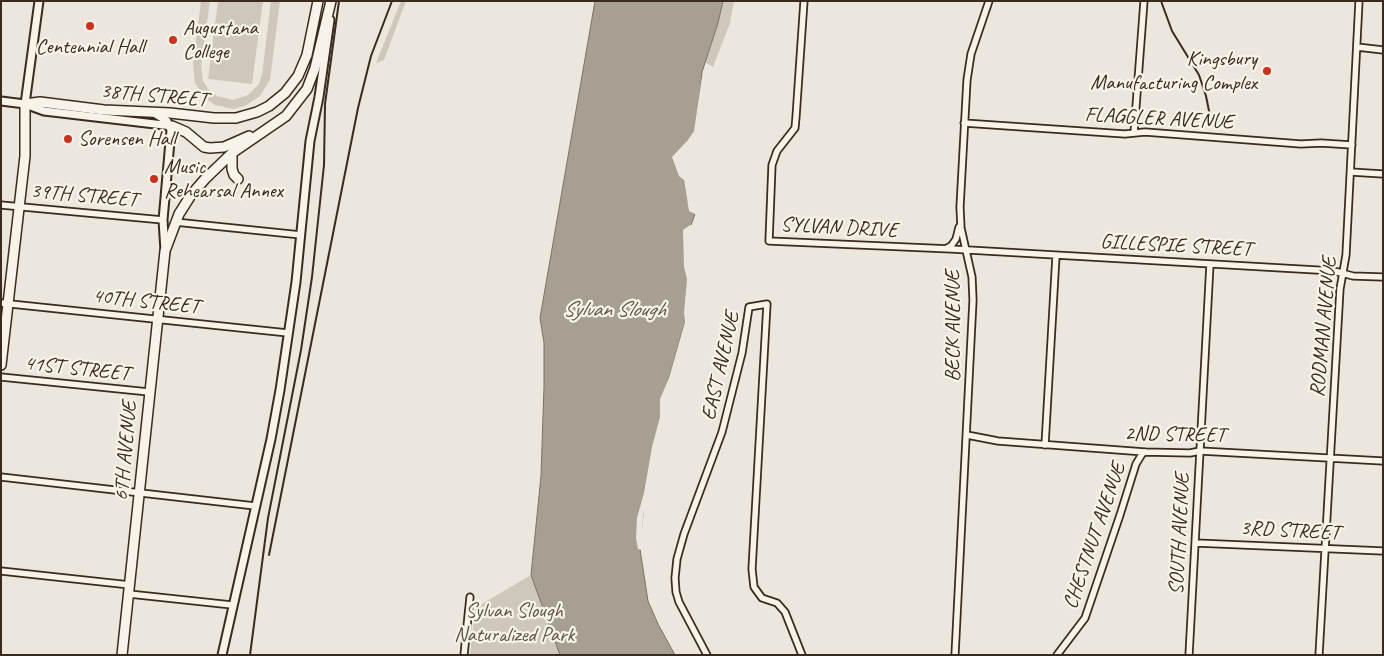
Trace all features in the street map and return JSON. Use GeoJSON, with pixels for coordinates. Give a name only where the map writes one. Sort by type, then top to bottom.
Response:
{"type":"FeatureCollection","features":[{"type":"Feature","properties":{"kind":"main road","name":"38TH STREET"},"geometry":{"type":"LineString","coordinates":[[25,104],[40,102],[104,110],[214,118],[236,118],[258,112],[269,106],[293,84],[304,65],[308,55],[318,1]]}},
{"type":"Feature","properties":{"kind":"main road"},"geometry":{"type":"LineString","coordinates":[[171,125],[186,132],[204,147],[217,149],[268,129],[286,116],[307,89],[315,68],[321,36],[331,3]]}},
{"type":"Feature","properties":{"kind":"main road"},"geometry":{"type":"LineString","coordinates":[[1,365],[5,303],[25,156],[25,104]]}},
{"type":"Feature","properties":{"kind":"main road","name":"6TH AVENUE"},"geometry":{"type":"LineString","coordinates":[[122,655],[165,251],[178,214],[191,195],[232,153],[268,129]]}},
{"type":"Feature","properties":{"kind":"main road"},"geometry":{"type":"LineString","coordinates":[[232,153],[232,168],[234,175],[238,179]]}},
{"type":"Feature","properties":{"kind":"street"},"geometry":{"type":"LineString","coordinates":[[25,104],[39,1]]}},
{"type":"Feature","properties":{"kind":"street","name":"SYLVAN DRIVE"},"geometry":{"type":"LineString","coordinates":[[804,1],[795,128],[777,151],[772,165],[769,241],[967,250]]}},
{"type":"Feature","properties":{"kind":"street","name":"BECK AVENUE"},"geometry":{"type":"LineString","coordinates":[[955,655],[973,289],[960,217],[964,123],[969,66],[988,1]]}},
{"type":"Feature","properties":{"kind":"street"},"geometry":{"type":"LineString","coordinates":[[1134,133],[1144,1]]}},
{"type":"Feature","properties":{"kind":"street","name":"RODMAN AVENUE"},"geometry":{"type":"LineString","coordinates":[[1320,655],[1340,289],[1346,255],[1351,172],[1359,1]]}},
{"type":"Feature","properties":{"kind":"street"},"geometry":{"type":"LineString","coordinates":[[222,655],[277,408],[301,235],[310,140],[329,34],[331,3]]}},
{"type":"Feature","properties":{"kind":"street"},"geometry":{"type":"LineString","coordinates":[[1357,47],[1383,50]]}},
{"type":"Feature","properties":{"kind":"street","name":"38TH STREET"},"geometry":{"type":"LineString","coordinates":[[1,101],[25,104],[44,111],[171,125]]}},
{"type":"Feature","properties":{"kind":"street"},"geometry":{"type":"LineString","coordinates":[[153,113],[164,118],[171,125]]}},
{"type":"Feature","properties":{"kind":"street","name":"FLAGGLER AVENUE"},"geometry":{"type":"LineString","coordinates":[[964,123],[1115,133],[1145,132],[1301,144],[1352,145]]}},
{"type":"Feature","properties":{"kind":"street","name":"6TH AVENUE"},"geometry":{"type":"LineString","coordinates":[[165,251],[163,220],[171,125]]}},
{"type":"Feature","properties":{"kind":"street"},"geometry":{"type":"LineString","coordinates":[[1351,172],[1383,174]]}},
{"type":"Feature","properties":{"kind":"street","name":"39TH STREET"},"geometry":{"type":"LineString","coordinates":[[1,205],[163,220]]}},
{"type":"Feature","properties":{"kind":"street"},"geometry":{"type":"LineString","coordinates":[[944,249],[951,246],[956,239],[960,217]]}},
{"type":"Feature","properties":{"kind":"street"},"geometry":{"type":"LineString","coordinates":[[175,222],[301,235]]}},
{"type":"Feature","properties":{"kind":"street","name":"GILLESPIE STREET"},"geometry":{"type":"LineString","coordinates":[[967,250],[1210,264],[1383,277]]}},
{"type":"Feature","properties":{"kind":"street"},"geometry":{"type":"LineString","coordinates":[[1045,445],[1056,256]]}},
{"type":"Feature","properties":{"kind":"street","name":"SOUTH AVENUE"},"geometry":{"type":"LineString","coordinates":[[1189,655],[1210,264]]}},
{"type":"Feature","properties":{"kind":"street","name":"40TH STREET"},"geometry":{"type":"LineString","coordinates":[[5,303],[288,332]]}},
{"type":"Feature","properties":{"kind":"street","name":"EAST AVENUE"},"geometry":{"type":"LineString","coordinates":[[707,655],[676,592],[677,559],[684,534],[722,432],[742,353],[749,308],[767,304],[752,570],[754,587],[762,598],[777,603],[790,619],[802,655]]}},
{"type":"Feature","properties":{"kind":"street","name":"41ST STREET"},"geometry":{"type":"LineString","coordinates":[[1,377],[149,392]]}},
{"type":"Feature","properties":{"kind":"street","name":"2ND STREET"},"geometry":{"type":"LineString","coordinates":[[967,435],[998,441],[1145,452],[1190,453],[1200,451],[1383,461]]}},
{"type":"Feature","properties":{"kind":"street","name":"CHESTNUT AVENUE"},"geometry":{"type":"LineString","coordinates":[[1056,655],[1085,618],[1136,464],[1145,452]]}},
{"type":"Feature","properties":{"kind":"street"},"geometry":{"type":"LineString","coordinates":[[1,477],[256,506]]}},
{"type":"Feature","properties":{"kind":"street","name":"3RD STREET"},"geometry":{"type":"LineString","coordinates":[[1196,543],[1383,551]]}},
{"type":"Feature","properties":{"kind":"street"},"geometry":{"type":"LineString","coordinates":[[1,571],[232,605]]}},
{"type":"Feature","properties":{"kind":"street"},"geometry":{"type":"LineString","coordinates":[[464,655],[470,597]]}},
{"type":"Feature","properties":{"kind":"green space"},"geometry":{"type":"Polygon","coordinates":[[[201,1],[210,1],[201,66],[203,81],[209,90],[217,96],[233,100],[248,95],[259,84],[262,74],[271,1],[280,1],[270,80],[260,96],[245,106],[233,109],[215,105],[205,98],[195,83],[193,64],[201,1]]]}},
{"type":"Feature","properties":{"kind":"green space"},"geometry":{"type":"Polygon","coordinates":[[[218,1],[263,1],[252,84],[208,79],[218,1]]]}},
{"type":"Feature","properties":{"kind":"green space"},"geometry":{"type":"Polygon","coordinates":[[[401,1],[406,1],[384,60],[376,63],[401,1]]]}},
{"type":"Feature","properties":{"kind":"green space"},"geometry":{"type":"Polygon","coordinates":[[[723,1],[734,1],[730,23],[713,67],[705,62],[723,1]]]}},
{"type":"Feature","properties":{"kind":"green space","name":"Sylvan Slough Naturalized Park"},"geometry":{"type":"Polygon","coordinates":[[[531,575],[560,655],[470,655],[475,608],[531,575]]]}},
{"type":"Feature","properties":{"kind":"water","name":"Sylvan Slough"},"geometry":{"type":"Polygon","coordinates":[[[595,1],[723,1],[702,72],[698,117],[693,138],[676,159],[684,179],[688,201],[695,214],[691,225],[685,232],[688,283],[685,322],[663,399],[661,429],[652,457],[644,502],[640,549],[648,601],[675,655],[560,655],[531,575],[541,476],[544,343],[540,318],[595,1]]]}},
{"type":"Feature","properties":{"kind":"pier"},"geometry":{"type":"Polygon","coordinates":[[[704,76],[701,117],[695,139],[679,160],[686,179],[690,200],[697,215],[689,211],[684,180],[679,176],[672,157],[694,131],[702,77],[704,76]]]}},
{"type":"Feature","properties":{"kind":"pier"},"geometry":{"type":"Polygon","coordinates":[[[690,225],[694,225],[687,233],[691,283],[687,322],[673,380],[666,400],[664,429],[655,457],[643,516],[642,550],[638,549],[636,538],[637,518],[660,417],[660,399],[669,378],[685,322],[687,279],[684,267],[683,230],[690,225]]]}},
{"type":"Feature","properties":{"kind":"railway"},"geometry":{"type":"LineString","coordinates":[[250,655],[268,518],[301,350],[312,277],[324,165],[325,104],[339,1]]}},
{"type":"Feature","properties":{"kind":"railway"},"geometry":{"type":"LineString","coordinates":[[269,555],[358,108],[371,56],[392,1]]}},
{"type":"Feature","properties":{"kind":"railway"},"geometry":{"type":"LineString","coordinates":[[1161,1],[1172,31],[1199,75],[1209,111]]}},
{"type":"Feature","properties":{"kind":"place","name":"Centennial Hall"},"geometry":{"type":"Point","coordinates":[90,26]}},
{"type":"Feature","properties":{"kind":"place","name":"Augustana College"},"geometry":{"type":"Point","coordinates":[173,40]}},
{"type":"Feature","properties":{"kind":"place","name":"Kingsbury Manufacturing Complex"},"geometry":{"type":"Point","coordinates":[1267,71]}},
{"type":"Feature","properties":{"kind":"place","name":"Sorensen Hall"},"geometry":{"type":"Point","coordinates":[68,139]}},
{"type":"Feature","properties":{"kind":"place","name":"Music Rehearsal Annex"},"geometry":{"type":"Point","coordinates":[154,179]}}]}
